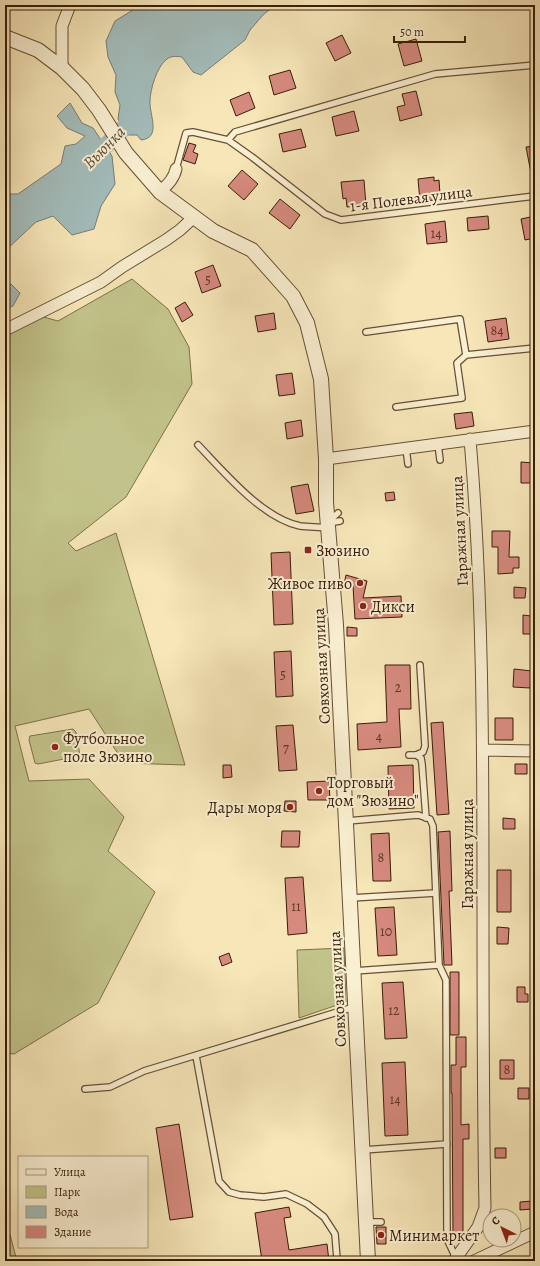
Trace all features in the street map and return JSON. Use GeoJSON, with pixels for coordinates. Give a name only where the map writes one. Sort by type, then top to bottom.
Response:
{"type":"FeatureCollection","features":[{"type":"Feature","properties":{"kind":"street"},"geometry":{"type":"LineString","coordinates":[[62,68],[62,26],[70,5]]}},
{"type":"Feature","properties":{"kind":"street","name":"Совхозная улица"},"geometry":{"type":"LineString","coordinates":[[5,37],[38,50],[62,68],[83,89],[99,110],[126,154],[160,192],[193,218],[213,231],[252,250],[293,296],[308,323],[321,379],[326,458],[326,502],[333,521],[336,625],[368,1261]]}},
{"type":"Feature","properties":{"kind":"street"},"geometry":{"type":"LineString","coordinates":[[160,192],[175,175],[176,169]]}},
{"type":"Feature","properties":{"kind":"street"},"geometry":{"type":"LineString","coordinates":[[5,330],[101,282],[122,266],[166,240],[193,218]]}},
{"type":"Feature","properties":{"kind":"street"},"geometry":{"type":"LineString","coordinates":[[326,458],[535,431]]}},
{"type":"Feature","properties":{"kind":"street","name":"Гаражная улица"},"geometry":{"type":"LineString","coordinates":[[455,1260],[478,1227],[485,1208],[483,1074],[483,750],[477,554],[470,439]]}},
{"type":"Feature","properties":{"kind":"street"},"geometry":{"type":"LineString","coordinates":[[483,750],[535,751]]}},
{"type":"Feature","properties":{"kind":"street"},"geometry":{"type":"LineString","coordinates":[[474,1261],[535,1232]]}},
{"type":"Feature","properties":{"kind":"lane"},"geometry":{"type":"LineString","coordinates":[[228,140],[235,132],[435,74],[535,66]]}},
{"type":"Feature","properties":{"kind":"lane","name":"1-я Полевая улица"},"geometry":{"type":"LineString","coordinates":[[176,169],[186,133],[194,132],[228,140],[252,156],[325,214],[341,220],[535,196]]}},
{"type":"Feature","properties":{"kind":"lane"},"geometry":{"type":"LineString","coordinates":[[366,332],[460,319],[466,355]]}},
{"type":"Feature","properties":{"kind":"lane"},"geometry":{"type":"LineString","coordinates":[[396,407],[462,398],[457,363],[466,355],[535,348]]}},
{"type":"Feature","properties":{"kind":"lane"},"geometry":{"type":"LineString","coordinates":[[438,444],[440,460]]}},
{"type":"Feature","properties":{"kind":"lane"},"geometry":{"type":"LineString","coordinates":[[198,445],[238,486],[266,511],[300,526],[333,521]]}},
{"type":"Feature","properties":{"kind":"lane"},"geometry":{"type":"LineString","coordinates":[[406,448],[408,464]]}},
{"type":"Feature","properties":{"kind":"lane"},"geometry":{"type":"LineString","coordinates":[[416,755],[423,752],[425,746],[420,665]]}},
{"type":"Feature","properties":{"kind":"lane"},"geometry":{"type":"LineString","coordinates":[[409,754],[416,755],[421,758],[426,818]]}},
{"type":"Feature","properties":{"kind":"lane"},"geometry":{"type":"LineString","coordinates":[[346,821],[418,815],[430,819],[433,826],[439,965],[446,980],[447,1238],[455,1260]]}},
{"type":"Feature","properties":{"kind":"lane"},"geometry":{"type":"LineString","coordinates":[[350,898],[436,893]]}},
{"type":"Feature","properties":{"kind":"lane"},"geometry":{"type":"LineString","coordinates":[[354,971],[439,965]]}},
{"type":"Feature","properties":{"kind":"lane"},"geometry":{"type":"LineString","coordinates":[[85,1089],[110,1087],[144,1071],[355,1007]]}},
{"type":"Feature","properties":{"kind":"lane"},"geometry":{"type":"LineString","coordinates":[[196,1056],[219,1181],[229,1192],[240,1196],[264,1197],[286,1194],[308,1204],[324,1217],[335,1234],[337,1259]]}},
{"type":"Feature","properties":{"kind":"lane"},"geometry":{"type":"LineString","coordinates":[[363,1150],[447,1144]]}},
{"type":"Feature","properties":{"kind":"lane"},"geometry":{"type":"LineString","coordinates":[[366,1222],[380,1222]]}},
{"type":"Feature","properties":{"kind":"green space"},"geometry":{"type":"Polygon","coordinates":[[[132,279],[168,309],[189,347],[192,384],[126,497],[68,543],[76,551],[116,533],[185,765],[124,763],[89,709],[15,726],[29,781],[89,779],[124,817],[108,851],[155,892],[98,1003],[14,1054],[5,1053],[5,326],[36,315],[58,321],[132,279]]]}},
{"type":"Feature","properties":{"kind":"green space","name":"Футбольное поле Зюзино"},"geometry":{"type":"Polygon","coordinates":[[[73,729],[76,732],[80,756],[38,764],[35,763],[29,740],[30,736],[73,729]]]}},
{"type":"Feature","properties":{"kind":"green space"},"geometry":{"type":"Polygon","coordinates":[[[344,948],[346,1002],[299,1018],[297,950],[344,948]]]}},
{"type":"Feature","properties":{"kind":"green space"},"geometry":{"type":"Polygon","coordinates":[[[5,1216],[17,1261],[5,1261],[5,1216]]]}},
{"type":"Feature","properties":{"kind":"water"},"geometry":{"type":"Polygon","coordinates":[[[136,5],[275,5],[263,15],[250,30],[245,40],[201,75],[193,72],[182,57],[170,57],[163,62],[157,72],[150,96],[153,130],[151,135],[141,140],[137,135],[128,135],[118,119],[120,105],[115,92],[116,75],[108,57],[106,41],[115,21],[136,8],[136,5]]]}},
{"type":"Feature","properties":{"kind":"water"},"geometry":{"type":"Polygon","coordinates":[[[70,103],[82,123],[93,128],[112,156],[115,184],[101,206],[94,229],[72,235],[53,216],[36,222],[5,251],[5,177],[9,194],[18,194],[61,164],[65,146],[76,144],[85,136],[67,128],[57,116],[70,103]]]}},
{"type":"Feature","properties":{"kind":"water"},"geometry":{"type":"Polygon","coordinates":[[[5,284],[11,284],[20,293],[13,306],[5,309],[5,284]]]}},
{"type":"Feature","properties":{"kind":"building"},"geometry":{"type":"Polygon","coordinates":[[[342,35],[351,53],[335,61],[326,43],[342,35]]]}},
{"type":"Feature","properties":{"kind":"building"},"geometry":{"type":"Polygon","coordinates":[[[416,39],[422,61],[404,66],[398,44],[416,39]]]}},
{"type":"Feature","properties":{"kind":"building"},"geometry":{"type":"Polygon","coordinates":[[[290,70],[296,88],[274,95],[269,76],[290,70]]]}},
{"type":"Feature","properties":{"kind":"building"},"geometry":{"type":"Polygon","coordinates":[[[416,91],[422,115],[400,121],[397,107],[405,105],[402,94],[416,91]]]}},
{"type":"Feature","properties":{"kind":"building"},"geometry":{"type":"Polygon","coordinates":[[[249,92],[255,108],[236,116],[230,100],[249,92]]]}},
{"type":"Feature","properties":{"kind":"building"},"geometry":{"type":"Polygon","coordinates":[[[354,111],[359,131],[336,136],[332,117],[354,111]]]}},
{"type":"Feature","properties":{"kind":"building"},"geometry":{"type":"Polygon","coordinates":[[[301,129],[306,147],[283,152],[279,134],[301,129]]]}},
{"type":"Feature","properties":{"kind":"building"},"geometry":{"type":"Polygon","coordinates":[[[189,143],[196,145],[193,152],[198,154],[195,164],[183,160],[189,143]]]}},
{"type":"Feature","properties":{"kind":"building"},"geometry":{"type":"Polygon","coordinates":[[[535,146],[535,173],[531,173],[526,147],[535,146]]]}},
{"type":"Feature","properties":{"kind":"building"},"geometry":{"type":"Polygon","coordinates":[[[242,170],[258,184],[244,200],[228,186],[242,170]]]}},
{"type":"Feature","properties":{"kind":"building"},"geometry":{"type":"Polygon","coordinates":[[[434,177],[434,181],[439,180],[440,194],[435,194],[436,200],[420,201],[418,179],[434,177]]]}},
{"type":"Feature","properties":{"kind":"building"},"geometry":{"type":"Polygon","coordinates":[[[364,180],[366,205],[347,207],[346,198],[343,199],[341,182],[364,180]]]}},
{"type":"Feature","properties":{"kind":"building"},"geometry":{"type":"Polygon","coordinates":[[[280,199],[300,215],[290,229],[269,213],[280,199]]]}},
{"type":"Feature","properties":{"kind":"building"},"geometry":{"type":"Polygon","coordinates":[[[488,216],[489,229],[468,231],[467,218],[488,216]]]}},
{"type":"Feature","properties":{"kind":"building"},"geometry":{"type":"Polygon","coordinates":[[[535,216],[535,238],[525,240],[521,219],[535,216]]]}},
{"type":"Feature","properties":{"kind":"building"},"geometry":{"type":"Polygon","coordinates":[[[445,221],[447,242],[427,244],[425,224],[445,221]]]}},
{"type":"Feature","properties":{"kind":"building"},"geometry":{"type":"Polygon","coordinates":[[[213,265],[221,286],[202,293],[195,272],[213,265]]]}},
{"type":"Feature","properties":{"kind":"building"},"geometry":{"type":"Polygon","coordinates":[[[185,302],[193,315],[182,322],[175,308],[185,302]]]}},
{"type":"Feature","properties":{"kind":"building"},"geometry":{"type":"Polygon","coordinates":[[[274,313],[276,329],[258,332],[255,316],[274,313]]]}},
{"type":"Feature","properties":{"kind":"building"},"geometry":{"type":"Polygon","coordinates":[[[506,318],[509,339],[488,342],[485,321],[506,318]]]}},
{"type":"Feature","properties":{"kind":"building"},"geometry":{"type":"Polygon","coordinates":[[[292,373],[295,394],[279,396],[276,375],[292,373]]]}},
{"type":"Feature","properties":{"kind":"building"},"geometry":{"type":"Polygon","coordinates":[[[472,412],[474,426],[456,429],[454,414],[472,412]]]}},
{"type":"Feature","properties":{"kind":"building"},"geometry":{"type":"Polygon","coordinates":[[[301,420],[303,436],[287,439],[285,423],[301,420]]]}},
{"type":"Feature","properties":{"kind":"building"},"geometry":{"type":"Polygon","coordinates":[[[521,462],[533,463],[532,483],[521,483],[521,462]]]}},
{"type":"Feature","properties":{"kind":"building"},"geometry":{"type":"Polygon","coordinates":[[[308,484],[314,511],[296,514],[291,487],[308,484]]]}},
{"type":"Feature","properties":{"kind":"building"},"geometry":{"type":"Polygon","coordinates":[[[394,492],[395,500],[386,501],[385,493],[394,492]]]}},
{"type":"Feature","properties":{"kind":"building"},"geometry":{"type":"Polygon","coordinates":[[[492,531],[510,531],[509,557],[519,557],[519,568],[513,568],[513,573],[498,574],[498,547],[492,547],[492,531]]]}},
{"type":"Feature","properties":{"kind":"building"},"geometry":{"type":"Polygon","coordinates":[[[290,552],[293,624],[274,625],[271,553],[290,552]]]}},
{"type":"Feature","properties":{"kind":"building"},"geometry":{"type":"Polygon","coordinates":[[[346,575],[367,581],[363,598],[401,596],[402,617],[355,619],[353,586],[344,584],[346,575]]]}},
{"type":"Feature","properties":{"kind":"building"},"geometry":{"type":"Polygon","coordinates":[[[514,587],[526,588],[525,598],[514,598],[514,587]]]}},
{"type":"Feature","properties":{"kind":"building"},"geometry":{"type":"Polygon","coordinates":[[[523,615],[531,616],[531,624],[534,624],[534,634],[523,634],[523,615]]]}},
{"type":"Feature","properties":{"kind":"building"},"geometry":{"type":"Polygon","coordinates":[[[347,627],[357,628],[357,636],[347,636],[347,627]]]}},
{"type":"Feature","properties":{"kind":"building"},"geometry":{"type":"Polygon","coordinates":[[[291,651],[293,696],[276,697],[274,652],[291,651]]]}},
{"type":"Feature","properties":{"kind":"building"},"geometry":{"type":"Polygon","coordinates":[[[385,665],[410,665],[411,709],[399,709],[401,747],[358,750],[357,724],[387,722],[385,665]]]}},
{"type":"Feature","properties":{"kind":"building"},"geometry":{"type":"Polygon","coordinates":[[[514,669],[532,671],[530,688],[513,687],[514,669]]]}},
{"type":"Feature","properties":{"kind":"building"},"geometry":{"type":"Polygon","coordinates":[[[495,718],[513,718],[513,740],[495,740],[495,718]]]}},
{"type":"Feature","properties":{"kind":"building"},"geometry":{"type":"Polygon","coordinates":[[[443,722],[449,814],[437,815],[431,723],[443,722]]]}},
{"type":"Feature","properties":{"kind":"building"},"geometry":{"type":"Polygon","coordinates":[[[293,725],[297,770],[279,771],[276,726],[293,725]]]}},
{"type":"Feature","properties":{"kind":"building"},"geometry":{"type":"Polygon","coordinates":[[[515,764],[527,764],[527,774],[515,774],[515,764]]]}},
{"type":"Feature","properties":{"kind":"building"},"geometry":{"type":"Polygon","coordinates":[[[223,765],[231,765],[232,777],[223,778],[223,765]]]}},
{"type":"Feature","properties":{"kind":"building"},"geometry":{"type":"Polygon","coordinates":[[[413,765],[414,808],[389,809],[388,766],[413,765]]]}},
{"type":"Feature","properties":{"kind":"building","name":"Торговый дом \"Зюзино\""},"geometry":{"type":"Polygon","coordinates":[[[329,781],[330,800],[308,800],[307,782],[329,781]]]}},
{"type":"Feature","properties":{"kind":"building"},"geometry":{"type":"Polygon","coordinates":[[[285,801],[296,801],[296,812],[284,811],[285,801]]]}},
{"type":"Feature","properties":{"kind":"building"},"geometry":{"type":"Polygon","coordinates":[[[503,818],[515,819],[515,829],[503,829],[503,818]]]}},
{"type":"Feature","properties":{"kind":"building"},"geometry":{"type":"Polygon","coordinates":[[[282,831],[300,831],[299,847],[281,847],[282,831]]]}},
{"type":"Feature","properties":{"kind":"building"},"geometry":{"type":"Polygon","coordinates":[[[450,831],[452,891],[449,891],[452,965],[444,965],[438,832],[450,831]]]}},
{"type":"Feature","properties":{"kind":"building"},"geometry":{"type":"Polygon","coordinates":[[[389,833],[391,881],[373,881],[371,834],[389,833]]]}},
{"type":"Feature","properties":{"kind":"building"},"geometry":{"type":"Polygon","coordinates":[[[497,870],[511,870],[511,912],[497,912],[497,870]]]}},
{"type":"Feature","properties":{"kind":"building"},"geometry":{"type":"Polygon","coordinates":[[[303,877],[307,933],[288,935],[285,878],[303,877]]]}},
{"type":"Feature","properties":{"kind":"building"},"geometry":{"type":"Polygon","coordinates":[[[394,907],[397,955],[378,956],[375,908],[394,907]]]}},
{"type":"Feature","properties":{"kind":"building"},"geometry":{"type":"Polygon","coordinates":[[[497,927],[509,928],[508,944],[497,944],[497,927]]]}},
{"type":"Feature","properties":{"kind":"building"},"geometry":{"type":"Polygon","coordinates":[[[229,953],[232,962],[222,966],[219,957],[229,953]]]}},
{"type":"Feature","properties":{"kind":"building"},"geometry":{"type":"Polygon","coordinates":[[[450,972],[459,972],[459,1035],[450,1035],[450,972]]]}},
{"type":"Feature","properties":{"kind":"building"},"geometry":{"type":"Polygon","coordinates":[[[403,982],[407,1038],[385,1039],[382,983],[403,982]]]}},
{"type":"Feature","properties":{"kind":"building"},"geometry":{"type":"Polygon","coordinates":[[[517,987],[525,987],[525,994],[528,994],[528,1002],[517,1002],[517,987]]]}},
{"type":"Feature","properties":{"kind":"building"},"geometry":{"type":"Polygon","coordinates":[[[456,1037],[466,1037],[466,1067],[461,1067],[461,1125],[469,1124],[469,1139],[463,1139],[463,1234],[453,1234],[451,1065],[456,1065],[456,1037]]]}},
{"type":"Feature","properties":{"kind":"building"},"geometry":{"type":"Polygon","coordinates":[[[500,1060],[514,1060],[514,1079],[500,1079],[500,1060]]]}},
{"type":"Feature","properties":{"kind":"building"},"geometry":{"type":"Polygon","coordinates":[[[405,1062],[408,1135],[385,1136],[382,1063],[405,1062]]]}},
{"type":"Feature","properties":{"kind":"building"},"geometry":{"type":"Polygon","coordinates":[[[518,1088],[529,1088],[529,1099],[518,1099],[518,1088]]]}},
{"type":"Feature","properties":{"kind":"building"},"geometry":{"type":"Polygon","coordinates":[[[179,1124],[193,1217],[170,1220],[156,1128],[179,1124]]]}},
{"type":"Feature","properties":{"kind":"building"},"geometry":{"type":"Polygon","coordinates":[[[495,1148],[506,1148],[506,1158],[495,1158],[495,1148]]]}},
{"type":"Feature","properties":{"kind":"building"},"geometry":{"type":"Polygon","coordinates":[[[532,1201],[532,1209],[522,1210],[522,1208],[520,1208],[520,1202],[532,1201]]]}},
{"type":"Feature","properties":{"kind":"building"},"geometry":{"type":"Polygon","coordinates":[[[289,1207],[291,1217],[284,1218],[289,1250],[327,1244],[329,1261],[262,1261],[255,1213],[289,1207]]]}},
{"type":"Feature","properties":{"kind":"building","name":"Минимаркет"},"geometry":{"type":"Polygon","coordinates":[[[376,1227],[386,1227],[386,1244],[377,1244],[376,1227]]]}},
{"type":"Feature","properties":{"kind":"waterway","name":"Вьюнка"},"geometry":{"type":"LineString","coordinates":[[89,162],[132,120],[134,109]]}},
{"type":"Feature","properties":{"kind":"place","name":"Зюзино"},"geometry":{"type":"Point","coordinates":[308,550]}},
{"type":"Feature","properties":{"kind":"place","name":"Живое пиво"},"geometry":{"type":"Point","coordinates":[360,583]}},
{"type":"Feature","properties":{"kind":"place","name":"Дикси"},"geometry":{"type":"Point","coordinates":[363,606]}},
{"type":"Feature","properties":{"kind":"place","name":"Футбольное поле Зюзино"},"geometry":{"type":"Point","coordinates":[55,747]}},
{"type":"Feature","properties":{"kind":"place","name":"Торговый дом \"Зюзино\""},"geometry":{"type":"Point","coordinates":[319,791]}},
{"type":"Feature","properties":{"kind":"place","name":"Дары моря"},"geometry":{"type":"Point","coordinates":[290,807]}},
{"type":"Feature","properties":{"kind":"place","name":"Минимаркет"},"geometry":{"type":"Point","coordinates":[381,1235]}}]}
